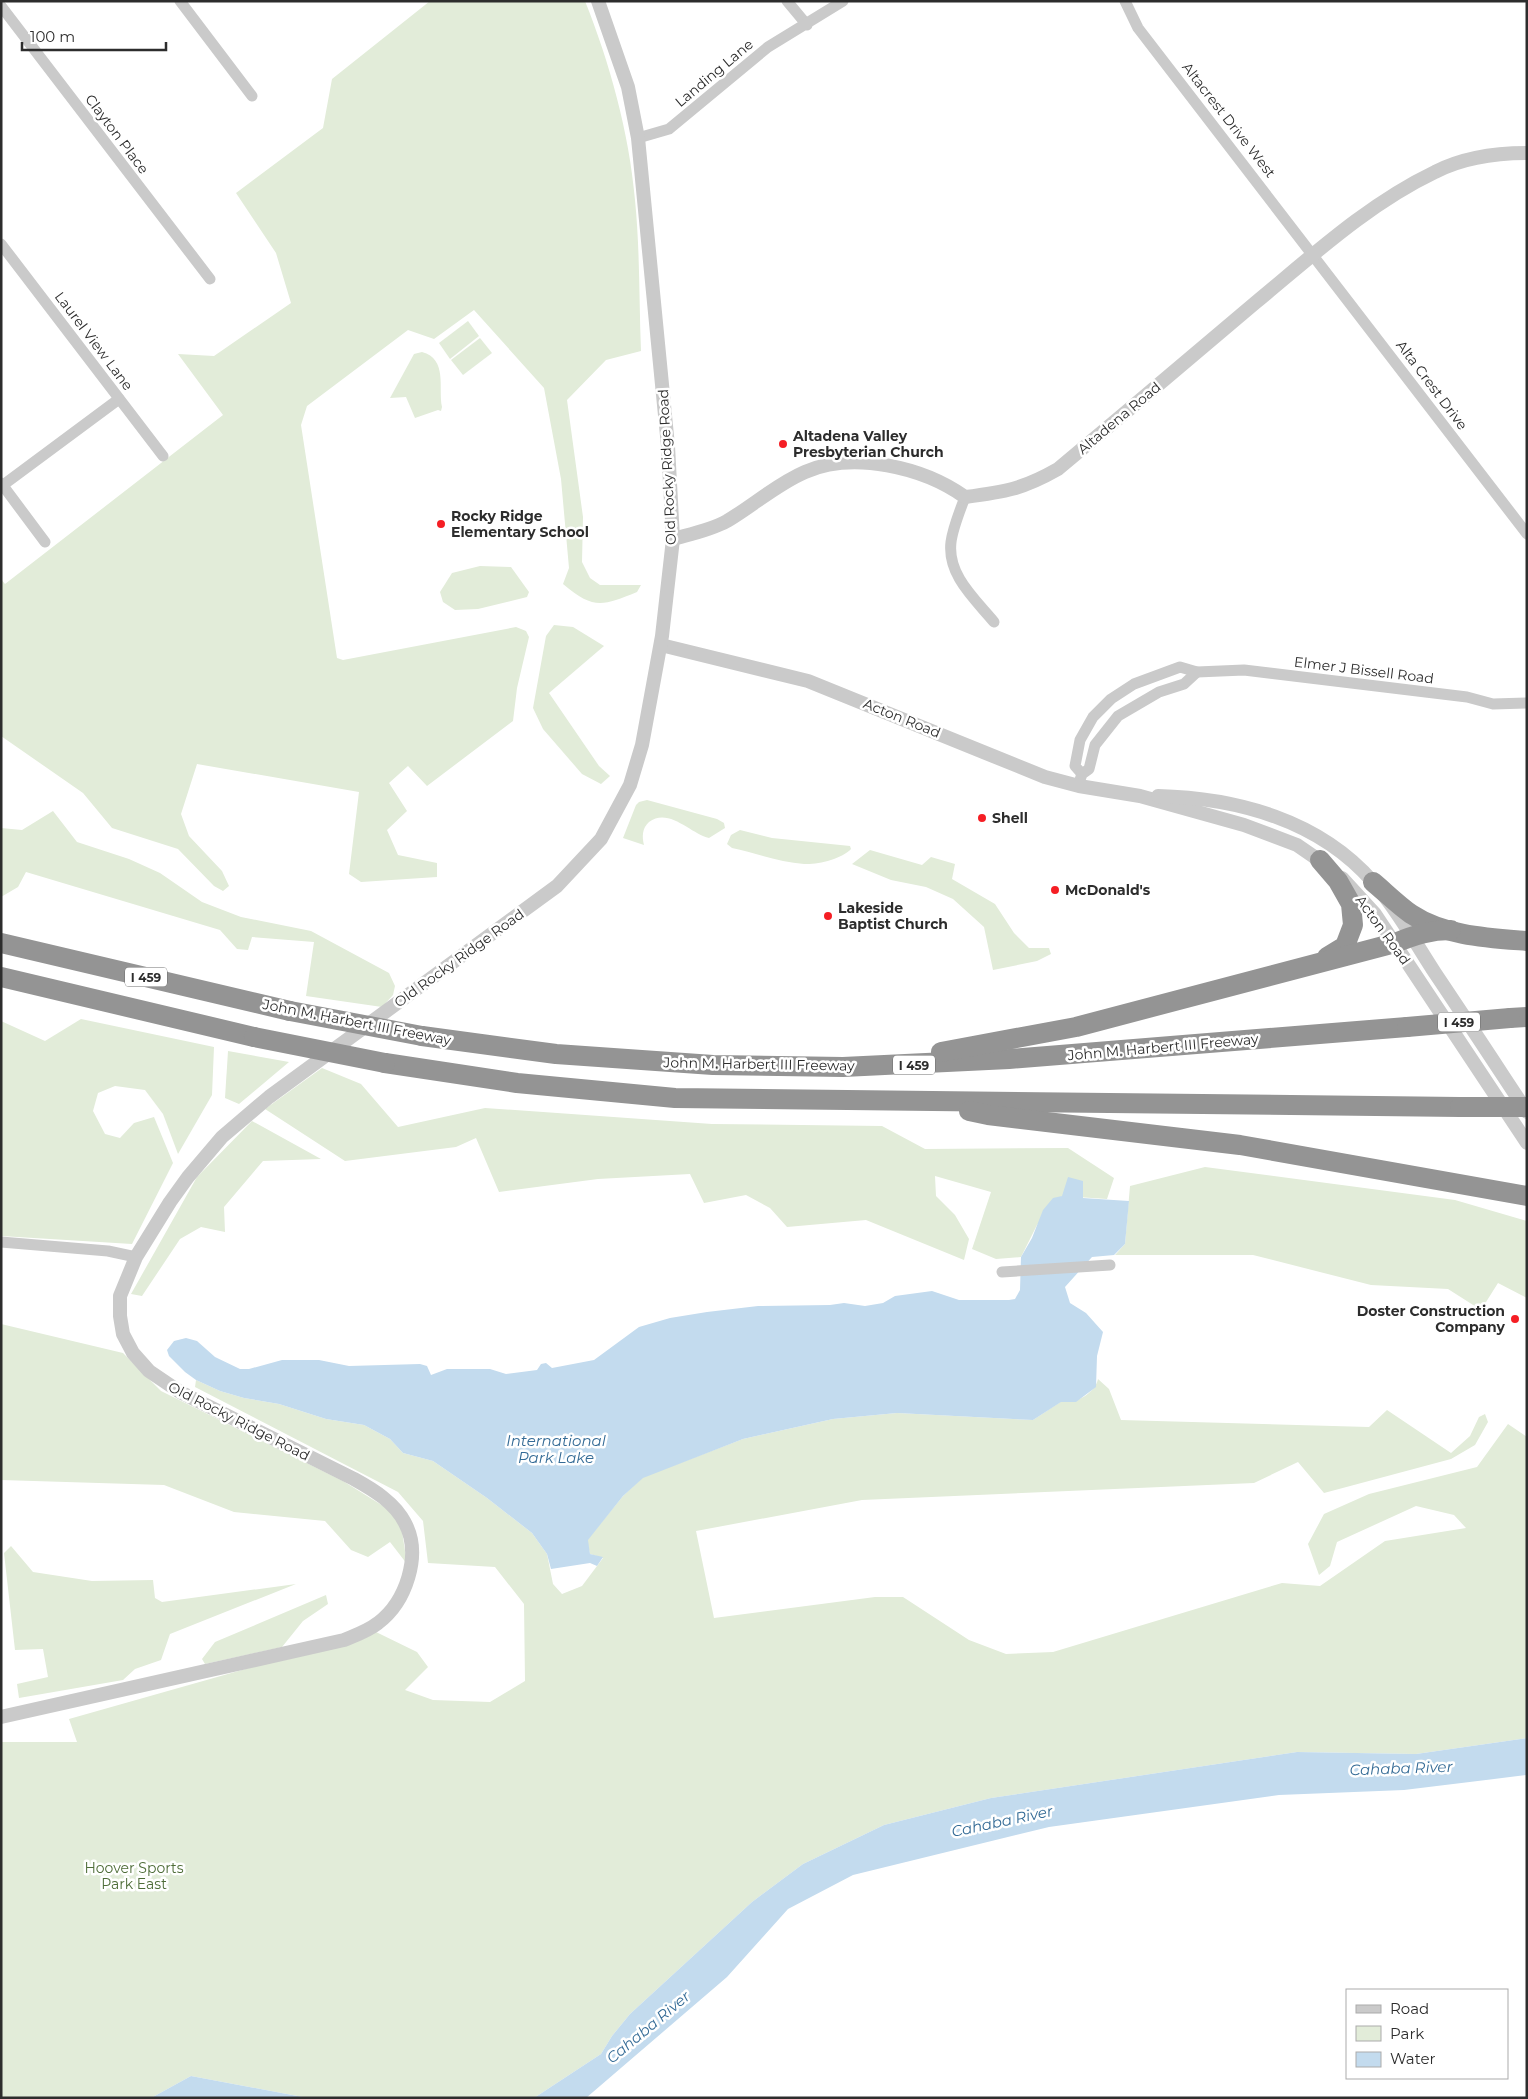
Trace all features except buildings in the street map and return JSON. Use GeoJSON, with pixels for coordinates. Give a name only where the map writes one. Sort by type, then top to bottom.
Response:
{"type":"FeatureCollection","features":[{"type":"Feature","properties":{"kind":"highway"},"geometry":{"type":"LineString","coordinates":[[1317,963],[1345,946],[1352,925],[1352,904],[1338,881],[1320,860]]}},
{"type":"Feature","properties":{"kind":"highway"},"geometry":{"type":"LineString","coordinates":[[1372,882],[1411,914],[1431,925],[1493,938],[1527,941]]}},
{"type":"Feature","properties":{"kind":"highway"},"geometry":{"type":"LineString","coordinates":[[843,1067],[1000,1043],[1076,1027],[1403,940],[1433,930],[1451,930]]}},
{"type":"Feature","properties":{"kind":"highway","name":"John M. Harbert III Freeway"},"geometry":{"type":"LineString","coordinates":[[1,943],[290,1011],[422,1036],[556,1054],[713,1065],[843,1067],[1009,1059],[1518,1017]]}},
{"type":"Feature","properties":{"kind":"highway","name":"I 459"},"geometry":{"type":"LineString","coordinates":[[1,976],[254,1037],[385,1063],[517,1083],[675,1098],[1527,1107]]}},
{"type":"Feature","properties":{"kind":"highway"},"geometry":{"type":"LineString","coordinates":[[928,1102],[988,1115],[1240,1146],[1526,1195]]}},
{"type":"Feature","properties":{"kind":"street"},"geometry":{"type":"LineString","coordinates":[[180,1],[252,96]]}},
{"type":"Feature","properties":{"kind":"street","name":"Old Rocky Ridge Road"},"geometry":{"type":"LineString","coordinates":[[1,1717],[306,1649],[356,1636],[386,1616],[395,1605],[408,1577],[412,1551],[409,1532],[400,1514],[378,1494],[346,1475],[161,1381],[140,1362],[127,1343],[120,1316],[120,1296],[136,1257],[188,1177],[207,1154],[240,1121],[295,1078],[557,886],[586,858],[610,823],[636,767],[661,645],[673,539],[668,446],[638,138],[624,74],[598,1]]}},
{"type":"Feature","properties":{"kind":"street"},"geometry":{"type":"LineString","coordinates":[[788,1],[807,25]]}},
{"type":"Feature","properties":{"kind":"street","name":"Landing Lane"},"geometry":{"type":"LineString","coordinates":[[638,138],[669,129],[768,47],[807,25],[843,1]]}},
{"type":"Feature","properties":{"kind":"street","name":"Altacrest Drive West"},"geometry":{"type":"LineString","coordinates":[[1125,1],[1138,28],[1314,254]]}},
{"type":"Feature","properties":{"kind":"street","name":"Clayton Place"},"geometry":{"type":"LineString","coordinates":[[1,6],[210,279]]}},
{"type":"Feature","properties":{"kind":"street","name":"Altadena Road"},"geometry":{"type":"LineString","coordinates":[[965,497],[1001,493],[1030,485],[1058,469],[1314,254],[1385,198],[1436,171],[1468,160],[1506,153],[1527,153]]}},
{"type":"Feature","properties":{"kind":"street","name":"Laurel View Lane"},"geometry":{"type":"LineString","coordinates":[[1,244],[163,456]]}},
{"type":"Feature","properties":{"kind":"street","name":"Alta Crest Drive"},"geometry":{"type":"LineString","coordinates":[[1314,254],[1527,534]]}},
{"type":"Feature","properties":{"kind":"street"},"geometry":{"type":"LineString","coordinates":[[46,542],[2,484],[119,398]]}},
{"type":"Feature","properties":{"kind":"street"},"geometry":{"type":"LineString","coordinates":[[673,539],[701,532],[726,522],[781,485],[806,472],[846,463],[872,463],[904,469],[954,489],[965,497],[951,542],[954,568],[959,580],[994,622]]}},
{"type":"Feature","properties":{"kind":"street","name":"Acton Road"},"geometry":{"type":"LineString","coordinates":[[661,645],[808,681],[1044,777],[1080,780],[1140,796],[1272,834],[1297,845],[1320,860],[1357,893],[1403,940],[1527,1112]]}},
{"type":"Feature","properties":{"kind":"street","name":"Elmer J Bissell Road"},"geometry":{"type":"LineString","coordinates":[[1080,780],[1075,766],[1080,740],[1093,717],[1112,699],[1134,684],[1180,667],[1197,672],[1244,670],[1467,697],[1493,704],[1527,702]]}},
{"type":"Feature","properties":{"kind":"street"},"geometry":{"type":"LineString","coordinates":[[1080,780],[1089,769],[1095,745],[1118,716],[1159,692],[1184,684],[1197,672]]}},
{"type":"Feature","properties":{"kind":"street","name":"Acton Road"},"geometry":{"type":"LineString","coordinates":[[1140,796],[1193,797],[1273,815],[1293,823],[1334,847],[1372,882],[1403,940],[1527,1142]]}},
{"type":"Feature","properties":{"kind":"street"},"geometry":{"type":"LineString","coordinates":[[1,1242],[108,1251],[136,1257]]}},
{"type":"Feature","properties":{"kind":"street"},"geometry":{"type":"LineString","coordinates":[[1002,1272],[1110,1265]]}},
{"type":"Feature","properties":{"kind":"green space"},"geometry":{"type":"Polygon","coordinates":[[[430,1],[585,1],[603,49],[623,124],[632,175],[638,238],[641,351],[606,360],[567,400],[583,517],[582,562],[590,578],[600,585],[641,585],[637,592],[615,600],[598,603],[583,598],[563,584],[569,568],[561,479],[544,388],[474,310],[434,339],[408,330],[307,406],[301,425],[337,658],[343,660],[516,627],[526,631],[529,637],[517,688],[513,721],[427,786],[408,766],[389,783],[407,811],[387,830],[398,855],[437,863],[437,877],[361,882],[349,874],[359,792],[197,764],[181,814],[189,836],[222,871],[229,886],[223,891],[214,886],[178,849],[112,828],[83,793],[1,736],[1,579],[5,584],[223,415],[178,354],[214,356],[291,303],[276,253],[236,193],[323,128],[332,79],[430,1]]]}},
{"type":"Feature","properties":{"kind":"green space"},"geometry":{"type":"Polygon","coordinates":[[[468,321],[479,336],[450,359],[439,343],[468,321]]]}},
{"type":"Feature","properties":{"kind":"green space"},"geometry":{"type":"Polygon","coordinates":[[[480,338],[492,353],[463,375],[451,360],[480,338]]]}},
{"type":"Feature","properties":{"kind":"green space"},"geometry":{"type":"Polygon","coordinates":[[[422,352],[436,361],[439,367],[442,407],[441,411],[438,410],[415,418],[406,397],[390,398],[414,354],[422,352]]]}},
{"type":"Feature","properties":{"kind":"green space"},"geometry":{"type":"Polygon","coordinates":[[[480,566],[511,567],[529,592],[527,597],[478,609],[455,610],[443,602],[440,592],[452,573],[480,566]]]}},
{"type":"Feature","properties":{"kind":"green space"},"geometry":{"type":"Polygon","coordinates":[[[554,625],[573,627],[604,646],[549,693],[599,766],[610,776],[601,784],[582,774],[543,729],[533,708],[546,636],[554,625]]]}},
{"type":"Feature","properties":{"kind":"green space"},"geometry":{"type":"Polygon","coordinates":[[[647,800],[717,819],[724,823],[725,828],[709,838],[672,819],[657,818],[649,822],[645,827],[644,845],[623,838],[636,805],[647,800]]]}},
{"type":"Feature","properties":{"kind":"green space"},"geometry":{"type":"Polygon","coordinates":[[[53,811],[77,842],[129,859],[160,873],[202,902],[241,917],[311,931],[389,973],[395,986],[393,995],[382,1007],[306,996],[314,942],[252,937],[248,950],[237,949],[220,930],[26,872],[18,887],[1,897],[1,828],[22,830],[53,811]]]}},
{"type":"Feature","properties":{"kind":"green space"},"geometry":{"type":"Polygon","coordinates":[[[740,830],[772,838],[850,846],[851,849],[842,856],[822,862],[809,864],[795,863],[732,848],[727,844],[731,835],[740,830]]]}},
{"type":"Feature","properties":{"kind":"green space"},"geometry":{"type":"Polygon","coordinates":[[[870,850],[922,865],[931,857],[955,864],[952,879],[995,904],[1014,933],[1029,948],[1049,948],[1051,954],[1037,961],[993,970],[984,927],[953,899],[926,887],[891,880],[852,864],[870,850]]]}},
{"type":"Feature","properties":{"kind":"green space"},"geometry":{"type":"Polygon","coordinates":[[[81,1019],[214,1047],[212,1095],[178,1154],[163,1114],[145,1090],[115,1086],[98,1093],[93,1111],[105,1134],[120,1138],[134,1123],[154,1117],[173,1163],[132,1244],[1,1236],[1,1021],[45,1041],[81,1019]]]}},
{"type":"Feature","properties":{"kind":"green space"},"geometry":{"type":"Polygon","coordinates":[[[228,1051],[289,1062],[239,1104],[225,1098],[228,1051]]]}},
{"type":"Feature","properties":{"kind":"green space"},"geometry":{"type":"Polygon","coordinates":[[[322,1068],[361,1084],[398,1127],[485,1108],[712,1124],[882,1126],[925,1149],[1068,1148],[1114,1178],[1107,1199],[1062,1196],[1037,1225],[1021,1257],[996,1259],[972,1249],[991,1192],[935,1176],[936,1196],[955,1215],[969,1239],[964,1260],[866,1220],[787,1227],[770,1208],[746,1195],[704,1203],[690,1174],[598,1179],[499,1192],[476,1138],[456,1147],[345,1161],[265,1109],[322,1068]]]}},
{"type":"Feature","properties":{"kind":"green space"},"geometry":{"type":"Polygon","coordinates":[[[252,1121],[321,1159],[263,1161],[224,1207],[225,1232],[201,1227],[180,1239],[142,1296],[131,1294],[197,1177],[252,1121]]]}},
{"type":"Feature","properties":{"kind":"green space"},"geometry":{"type":"Polygon","coordinates":[[[1205,1167],[1455,1200],[1527,1221],[1527,1298],[1498,1283],[1481,1310],[1448,1289],[1371,1285],[1253,1255],[1115,1255],[1125,1244],[1130,1186],[1205,1167]]]}},
{"type":"Feature","properties":{"kind":"green space"},"geometry":{"type":"Polygon","coordinates":[[[1,1324],[123,1353],[161,1391],[343,1481],[388,1509],[401,1525],[407,1564],[390,1542],[368,1557],[351,1550],[325,1521],[234,1512],[164,1485],[1,1480],[1,1324]]]}},
{"type":"Feature","properties":{"kind":"green space","name":"Hoover Sports Park East"},"geometry":{"type":"Polygon","coordinates":[[[1098,1379],[1109,1389],[1121,1420],[1369,1427],[1387,1410],[1451,1453],[1470,1436],[1479,1417],[1485,1414],[1488,1422],[1475,1445],[1451,1459],[1324,1493],[1298,1462],[1254,1483],[862,1500],[696,1531],[714,1618],[875,1597],[903,1597],[969,1640],[1006,1654],[1053,1652],[1282,1583],[1320,1586],[1385,1541],[1466,1528],[1454,1515],[1416,1506],[1337,1542],[1330,1566],[1319,1575],[1308,1544],[1324,1514],[1369,1494],[1477,1467],[1508,1424],[1527,1437],[1527,1738],[1416,1754],[1297,1752],[991,1798],[884,1825],[803,1864],[752,1902],[630,2014],[612,2036],[601,2054],[534,2098],[308,2098],[191,2076],[151,2098],[1,2098],[1,1742],[77,1742],[69,1719],[376,1632],[417,1652],[428,1667],[405,1690],[433,1700],[490,1702],[525,1681],[524,1604],[495,1567],[428,1563],[423,1521],[398,1492],[195,1387],[196,1380],[220,1391],[244,1398],[279,1404],[326,1419],[364,1425],[390,1439],[403,1453],[433,1461],[487,1498],[532,1533],[547,1554],[553,1584],[562,1594],[582,1586],[603,1558],[590,1554],[587,1540],[623,1496],[643,1477],[743,1439],[833,1419],[897,1413],[1033,1420],[1062,1401],[1073,1401],[1084,1397],[1093,1389],[1098,1379]]]}},
{"type":"Feature","properties":{"kind":"green space"},"geometry":{"type":"Polygon","coordinates":[[[11,1546],[33,1572],[92,1581],[153,1580],[155,1598],[162,1602],[296,1584],[170,1634],[161,1660],[135,1669],[123,1680],[19,1698],[17,1684],[48,1677],[43,1649],[15,1650],[4,1553],[11,1546]]]}},
{"type":"Feature","properties":{"kind":"green space"},"geometry":{"type":"Polygon","coordinates":[[[326,1595],[328,1604],[303,1621],[282,1647],[205,1664],[202,1659],[215,1642],[326,1595]]]}},
{"type":"Feature","properties":{"kind":"water","name":"International Park Lake"},"geometry":{"type":"Polygon","coordinates":[[[1068,1177],[1083,1181],[1083,1198],[1129,1201],[1125,1244],[1114,1255],[1092,1257],[1065,1287],[1070,1303],[1086,1313],[1103,1332],[1097,1356],[1096,1387],[1076,1402],[1061,1402],[1033,1420],[897,1413],[833,1419],[743,1439],[643,1478],[623,1496],[588,1540],[590,1554],[603,1557],[597,1566],[590,1563],[551,1569],[547,1554],[532,1533],[487,1498],[433,1461],[403,1453],[390,1439],[364,1425],[326,1419],[279,1404],[244,1398],[220,1391],[196,1380],[185,1372],[169,1356],[167,1350],[174,1341],[186,1338],[197,1341],[215,1357],[240,1369],[249,1369],[282,1360],[319,1360],[349,1366],[420,1364],[427,1366],[431,1375],[447,1369],[490,1369],[506,1374],[537,1370],[541,1364],[546,1363],[552,1368],[594,1360],[639,1327],[670,1318],[707,1312],[758,1306],[830,1305],[844,1303],[865,1306],[883,1303],[895,1296],[932,1291],[959,1300],[1015,1299],[1020,1290],[1021,1257],[1032,1238],[1043,1210],[1053,1198],[1062,1196],[1068,1177]]]}},
{"type":"Feature","properties":{"kind":"water","name":"Cahaba River"},"geometry":{"type":"Polygon","coordinates":[[[1527,1738],[1527,1775],[1404,1790],[1279,1795],[1049,1827],[853,1875],[788,1909],[727,1977],[586,2098],[534,2098],[601,2054],[612,2036],[630,2014],[752,1902],[803,1864],[884,1825],[991,1798],[1297,1752],[1416,1754],[1527,1738]]]}},
{"type":"Feature","properties":{"kind":"water"},"geometry":{"type":"Polygon","coordinates":[[[191,2076],[308,2098],[151,2098],[191,2076]]]}},
{"type":"Feature","properties":{"kind":"place","name":"Altadena Valley Presbyterian Church"},"geometry":{"type":"Point","coordinates":[783,444]}},
{"type":"Feature","properties":{"kind":"place","name":"Rocky Ridge Elementary School"},"geometry":{"type":"Point","coordinates":[441,524]}},
{"type":"Feature","properties":{"kind":"place","name":"Shell"},"geometry":{"type":"Point","coordinates":[982,818]}},
{"type":"Feature","properties":{"kind":"place","name":"McDonald's"},"geometry":{"type":"Point","coordinates":[1055,890]}},
{"type":"Feature","properties":{"kind":"place","name":"Lakeside Baptist Church"},"geometry":{"type":"Point","coordinates":[828,916]}},
{"type":"Feature","properties":{"kind":"place","name":"Doster Construction Company"},"geometry":{"type":"Point","coordinates":[1515,1319]}}]}
